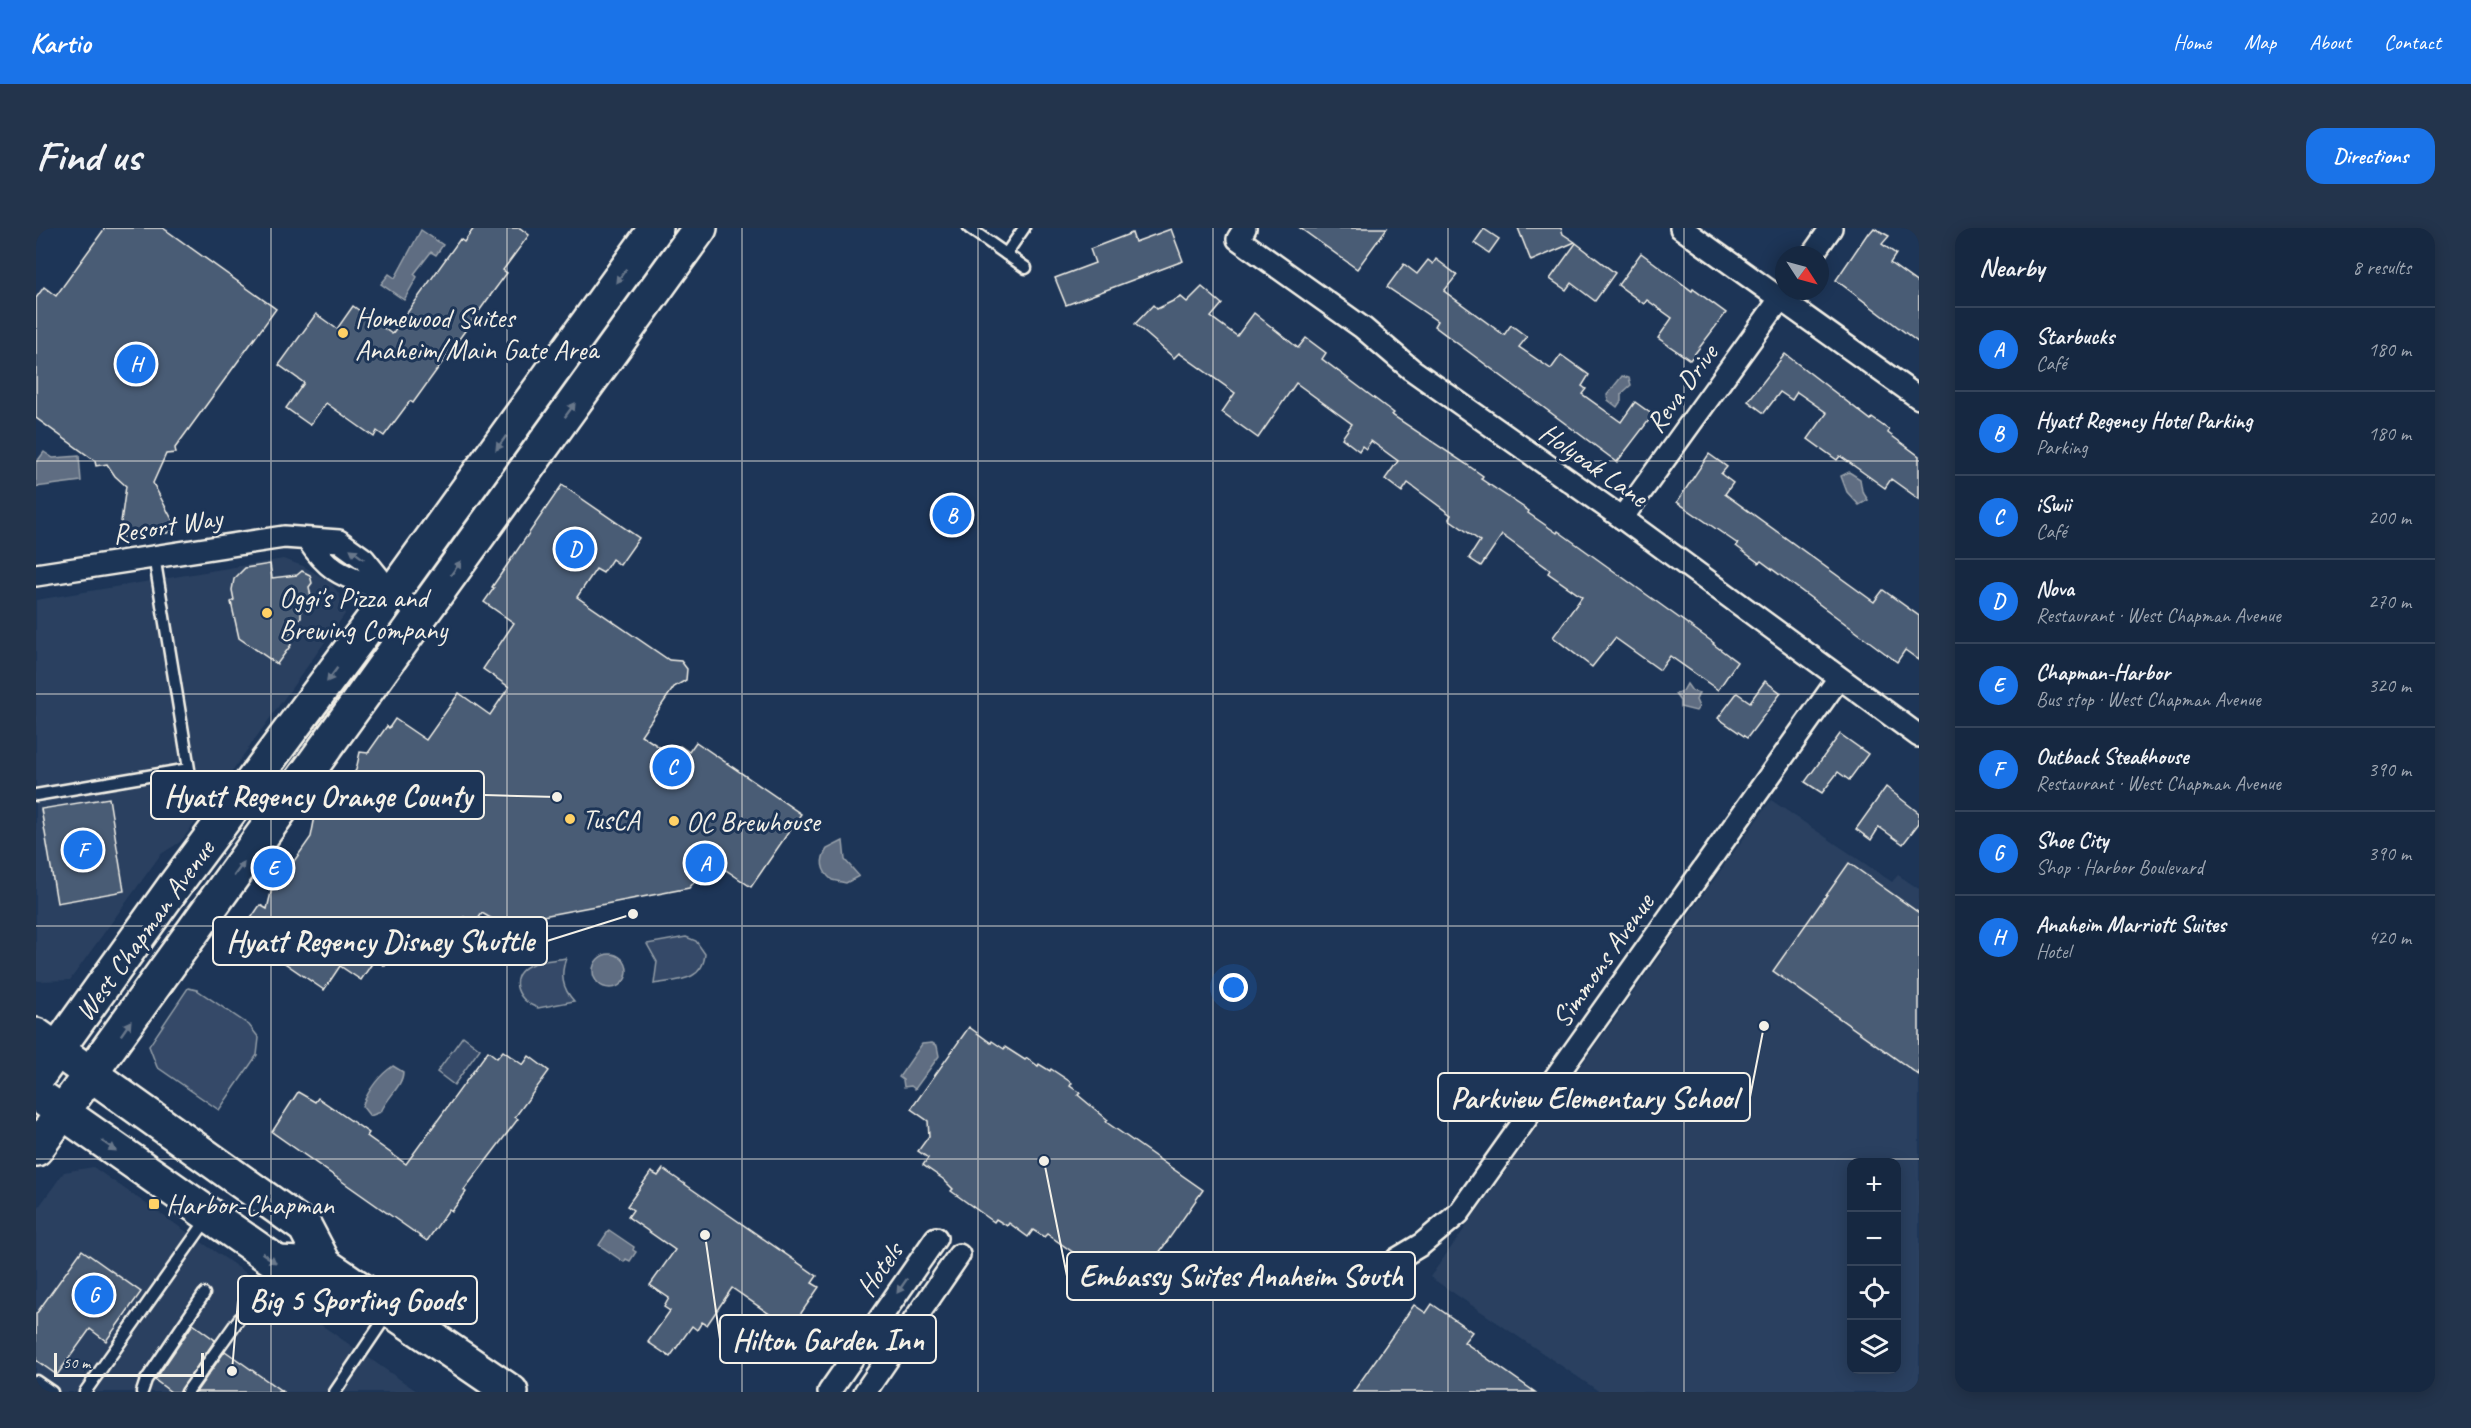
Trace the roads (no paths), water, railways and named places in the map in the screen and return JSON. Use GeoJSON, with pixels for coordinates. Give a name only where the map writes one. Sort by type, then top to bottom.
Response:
{"type":"FeatureCollection","features":[{"type":"Feature","properties":{"kind":"main road","name":"West Chapman Avenue"},"geometry":{"type":"LineString","coordinates":[[36,1079],[46,1043],[175,885],[392,594],[656,228]]}},
{"type":"Feature","properties":{"kind":"main road","name":"West Chapman Avenue"},"geometry":{"type":"LineString","coordinates":[[36,1149],[49,1103],[90,1074],[700,228]]}},
{"type":"Feature","properties":{"kind":"main road"},"geometry":{"type":"LineString","coordinates":[[46,1043],[305,1227],[325,1265],[511,1392]]}},
{"type":"Feature","properties":{"kind":"main road"},"geometry":{"type":"LineString","coordinates":[[49,1103],[278,1263],[325,1265]]}},
{"type":"Feature","properties":{"kind":"street"},"geometry":{"type":"LineString","coordinates":[[1681,228],[1775,289]]}},
{"type":"Feature","properties":{"kind":"street"},"geometry":{"type":"LineString","coordinates":[[1818,246],[1831,228]]}},
{"type":"Feature","properties":{"kind":"street","name":"Holyoak Lane"},"geometry":{"type":"LineString","coordinates":[[1241,233],[1363,328],[1411,369],[1622,518],[1919,736]]}},
{"type":"Feature","properties":{"kind":"street","name":"Reva Drive"},"geometry":{"type":"LineString","coordinates":[[1622,518],[1780,300]]}},
{"type":"Feature","properties":{"kind":"street"},"geometry":{"type":"LineString","coordinates":[[1791,300],[1919,398]]}},
{"type":"Feature","properties":{"kind":"street","name":"Resort Way"},"geometry":{"type":"LineString","coordinates":[[36,575],[154,555],[284,537],[308,540],[322,562],[348,579],[392,594],[422,615]]}},
{"type":"Feature","properties":{"kind":"street","name":"Simmons Avenue"},"geometry":{"type":"LineString","coordinates":[[1397,1259],[1422,1244],[1459,1212],[1839,678]]}},
{"type":"Feature","properties":{"kind":"street","name":"Hotels"},"geometry":{"type":"LineString","coordinates":[[829,1392],[936,1238]]}},
{"type":"Feature","properties":{"kind":"street","name":"Hotels"},"geometry":{"type":"LineString","coordinates":[[865,1392],[959,1255]]}},
{"type":"Feature","properties":{"kind":"lane"},"geometry":{"type":"LineString","coordinates":[[969,228],[1026,268]]}},
{"type":"Feature","properties":{"kind":"lane"},"geometry":{"type":"LineString","coordinates":[[1006,254],[1024,228]]}},
{"type":"Feature","properties":{"kind":"lane"},"geometry":{"type":"LineString","coordinates":[[36,795],[189,769],[154,555]]}},
{"type":"Feature","properties":{"kind":"lane"},"geometry":{"type":"LineString","coordinates":[[85,1392],[209,1215]]}},
{"type":"Feature","properties":{"kind":"lane"},"geometry":{"type":"LineString","coordinates":[[142,1392],[146,1380],[204,1294]]}},
{"type":"Feature","properties":{"kind":"lane"},"geometry":{"type":"LineString","coordinates":[[335,1392],[391,1310]]}},
{"type":"Feature","properties":{"kind":"lane"},"geometry":{"type":"LineString","coordinates":[[187,1392],[239,1319]]}},
{"type":"Feature","properties":{"kind":"lane"},"geometry":{"type":"LineString","coordinates":[[36,1381],[52,1392]]}},
{"type":"Feature","properties":{"kind":"place","name":"Homewood Suites Anaheim/Main Gate Area"},"geometry":{"type":"Point","coordinates":[343,333]}},
{"type":"Feature","properties":{"kind":"place","name":"Anaheim Marriott Suites"},"geometry":{"type":"Point","coordinates":[136,364]}},
{"type":"Feature","properties":{"kind":"place","name":"Hyatt Regency Hotel Parking"},"geometry":{"type":"Point","coordinates":[952,515]}},
{"type":"Feature","properties":{"kind":"place","name":"Nova"},"geometry":{"type":"Point","coordinates":[575,549]}},
{"type":"Feature","properties":{"kind":"place","name":"Oggi's Pizza and Brewing Company"},"geometry":{"type":"Point","coordinates":[267,613]}},
{"type":"Feature","properties":{"kind":"place","name":"iSwii"},"geometry":{"type":"Point","coordinates":[672,767]}},
{"type":"Feature","properties":{"kind":"place","name":"Hyatt Regency Orange County"},"geometry":{"type":"Point","coordinates":[557,797]}},
{"type":"Feature","properties":{"kind":"place","name":"TusCA"},"geometry":{"type":"Point","coordinates":[570,819]}},
{"type":"Feature","properties":{"kind":"place","name":"OC Brewhouse"},"geometry":{"type":"Point","coordinates":[674,821]}},
{"type":"Feature","properties":{"kind":"place","name":"Outback Steakhouse"},"geometry":{"type":"Point","coordinates":[83,850]}},
{"type":"Feature","properties":{"kind":"place","name":"Starbucks"},"geometry":{"type":"Point","coordinates":[705,863]}},
{"type":"Feature","properties":{"kind":"place","name":"Chapman-Harbor"},"geometry":{"type":"Point","coordinates":[273,868]}},
{"type":"Feature","properties":{"kind":"place","name":"Hyatt Regency Disney Shuttle"},"geometry":{"type":"Point","coordinates":[633,914]}},
{"type":"Feature","properties":{"kind":"place","name":"Parkview Elementary School"},"geometry":{"type":"Point","coordinates":[1764,1026]}},
{"type":"Feature","properties":{"kind":"place","name":"Embassy Suites Anaheim South"},"geometry":{"type":"Point","coordinates":[1044,1161]}},
{"type":"Feature","properties":{"kind":"place","name":"Harbor-Chapman"},"geometry":{"type":"Point","coordinates":[154,1204]}},
{"type":"Feature","properties":{"kind":"place","name":"Hilton Garden Inn"},"geometry":{"type":"Point","coordinates":[705,1235]}},
{"type":"Feature","properties":{"kind":"place","name":"Shoe City"},"geometry":{"type":"Point","coordinates":[94,1295]}},
{"type":"Feature","properties":{"kind":"place","name":"Big 5 Sporting Goods"},"geometry":{"type":"Point","coordinates":[232,1371]}}]}
